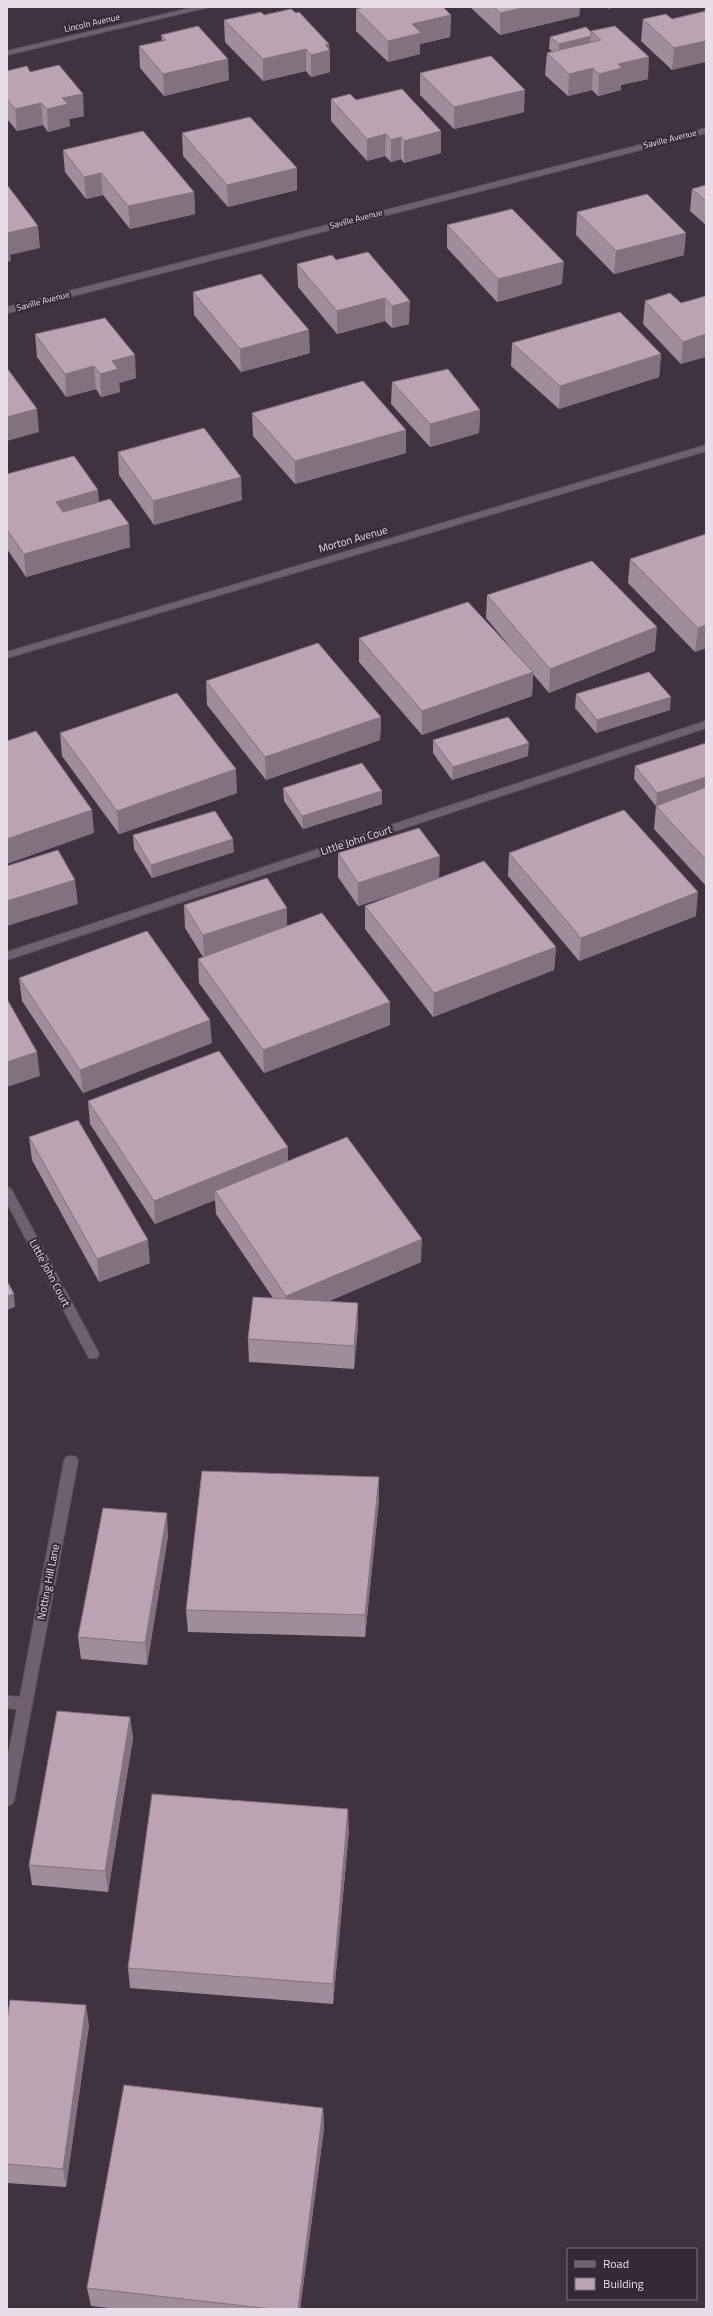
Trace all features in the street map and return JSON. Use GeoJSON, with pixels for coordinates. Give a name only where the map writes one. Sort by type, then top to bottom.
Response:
{"type":"FeatureCollection","features":[{"type":"Feature","properties":{"kind":"street","name":"Lincoln Avenue"},"geometry":{"type":"LineString","coordinates":[[7,53],[206,7]]}},
{"type":"Feature","properties":{"kind":"street","name":"Saville Avenue"},"geometry":{"type":"LineString","coordinates":[[7,310],[706,130]]}},
{"type":"Feature","properties":{"kind":"street","name":"Morton Avenue"},"geometry":{"type":"LineString","coordinates":[[7,655],[706,448]]}},
{"type":"Feature","properties":{"kind":"street","name":"Little John Court"},"geometry":{"type":"LineString","coordinates":[[7,956],[706,724]]}},
{"type":"Feature","properties":{"kind":"street","name":"Little John Court"},"geometry":{"type":"LineString","coordinates":[[7,1192],[93,1354]]}},
{"type":"Feature","properties":{"kind":"street","name":"Notting Hill Lane"},"geometry":{"type":"LineString","coordinates":[[7,1800],[70,1461]]}},
{"type":"Feature","properties":{"kind":"street"},"geometry":{"type":"LineString","coordinates":[[7,1702],[25,1703]]}},
{"type":"Feature","properties":{"kind":"building"},"geometry":{"type":"Polygon","coordinates":[[[365,7],[443,7],[451,15],[412,24],[421,33],[388,41],[356,9],[365,7]]]}},
{"type":"Feature","properties":{"kind":"building"},"geometry":{"type":"Polygon","coordinates":[[[494,7],[526,7],[500,13],[494,7]]]}},
{"type":"Feature","properties":{"kind":"building"},"geometry":{"type":"Polygon","coordinates":[[[291,9],[296,13],[299,12],[329,44],[325,45],[330,50],[311,55],[306,49],[263,59],[224,20],[261,12],[264,15],[291,9]]]}},
{"type":"Feature","properties":{"kind":"building"},"geometry":{"type":"Polygon","coordinates":[[[706,11],[706,41],[674,48],[643,19],[666,14],[672,19],[706,11]]]}},
{"type":"Feature","properties":{"kind":"building"},"geometry":{"type":"Polygon","coordinates":[[[198,26],[228,59],[163,74],[139,46],[166,40],[161,35],[198,26]]]}},
{"type":"Feature","properties":{"kind":"building"},"geometry":{"type":"Polygon","coordinates":[[[615,26],[649,57],[618,64],[622,68],[599,74],[593,68],[569,74],[547,53],[601,40],[591,31],[615,26]]]}},
{"type":"Feature","properties":{"kind":"building"},"geometry":{"type":"Polygon","coordinates":[[[586,27],[591,32],[591,36],[559,44],[550,37],[586,27]]]}},
{"type":"Feature","properties":{"kind":"building"},"geometry":{"type":"Polygon","coordinates":[[[491,56],[525,90],[454,107],[420,73],[491,56]]]}},
{"type":"Feature","properties":{"kind":"building"},"geometry":{"type":"Polygon","coordinates":[[[59,65],[83,94],[62,98],[68,104],[47,109],[41,103],[15,109],[7,99],[7,71],[27,66],[30,72],[59,65]]]}},
{"type":"Feature","properties":{"kind":"building"},"geometry":{"type":"Polygon","coordinates":[[[402,89],[441,131],[404,141],[401,137],[391,140],[386,134],[367,139],[331,99],[350,94],[356,100],[402,89]]]}},
{"type":"Feature","properties":{"kind":"building"},"geometry":{"type":"Polygon","coordinates":[[[250,117],[297,168],[227,185],[182,133],[250,117]]]}},
{"type":"Feature","properties":{"kind":"building"},"geometry":{"type":"Polygon","coordinates":[[[143,131],[194,192],[128,206],[101,173],[84,177],[63,150],[143,131]]]}},
{"type":"Feature","properties":{"kind":"building"},"geometry":{"type":"Polygon","coordinates":[[[706,185],[706,201],[692,189],[706,185]]]}},
{"type":"Feature","properties":{"kind":"building"},"geometry":{"type":"Polygon","coordinates":[[[8,186],[38,226],[7,233],[8,186]]]}},
{"type":"Feature","properties":{"kind":"building"},"geometry":{"type":"Polygon","coordinates":[[[647,194],[686,233],[616,251],[577,212],[647,194]]]}},
{"type":"Feature","properties":{"kind":"building"},"geometry":{"type":"Polygon","coordinates":[[[512,209],[564,262],[498,279],[447,225],[512,209]]]}},
{"type":"Feature","properties":{"kind":"building"},"geometry":{"type":"Polygon","coordinates":[[[368,252],[410,301],[392,306],[385,298],[337,311],[297,264],[332,255],[336,260],[368,252]]]}},
{"type":"Feature","properties":{"kind":"building"},"geometry":{"type":"Polygon","coordinates":[[[261,274],[309,330],[240,349],[193,292],[261,274]]]}},
{"type":"Feature","properties":{"kind":"building"},"geometry":{"type":"Polygon","coordinates":[[[670,293],[681,303],[706,296],[706,334],[683,342],[645,301],[670,293]]]}},
{"type":"Feature","properties":{"kind":"building"},"geometry":{"type":"Polygon","coordinates":[[[620,312],[661,354],[560,386],[512,343],[620,312]]]}},
{"type":"Feature","properties":{"kind":"building"},"geometry":{"type":"Polygon","coordinates":[[[105,318],[135,355],[112,361],[118,369],[100,374],[94,366],[65,374],[35,334],[105,318]]]}},
{"type":"Feature","properties":{"kind":"building"},"geometry":{"type":"Polygon","coordinates":[[[7,368],[37,409],[7,417],[7,368]]]}},
{"type":"Feature","properties":{"kind":"building"},"geometry":{"type":"Polygon","coordinates":[[[448,369],[480,410],[430,424],[392,382],[448,369]]]}},
{"type":"Feature","properties":{"kind":"building"},"geometry":{"type":"Polygon","coordinates":[[[363,381],[406,430],[295,461],[252,413],[363,381]]]}},
{"type":"Feature","properties":{"kind":"building"},"geometry":{"type":"Polygon","coordinates":[[[204,428],[241,477],[153,501],[118,452],[204,428]]]}},
{"type":"Feature","properties":{"kind":"building"},"geometry":{"type":"Polygon","coordinates":[[[74,456],[98,490],[56,502],[63,512],[110,499],[129,524],[24,554],[7,530],[7,474],[74,456]]]}},
{"type":"Feature","properties":{"kind":"building"},"geometry":{"type":"Polygon","coordinates":[[[706,534],[706,625],[698,628],[630,559],[706,534]]]}},
{"type":"Feature","properties":{"kind":"building"},"geometry":{"type":"Polygon","coordinates":[[[592,561],[657,627],[550,669],[487,595],[592,561]]]}},
{"type":"Feature","properties":{"kind":"building"},"geometry":{"type":"Polygon","coordinates":[[[468,602],[533,672],[422,711],[359,638],[468,602]]]}},
{"type":"Feature","properties":{"kind":"building"},"geometry":{"type":"Polygon","coordinates":[[[318,643],[381,717],[265,757],[206,681],[318,643]]]}},
{"type":"Feature","properties":{"kind":"building"},"geometry":{"type":"Polygon","coordinates":[[[649,672],[671,697],[597,720],[576,694],[649,672]]]}},
{"type":"Feature","properties":{"kind":"building"},"geometry":{"type":"Polygon","coordinates":[[[177,693],[236,769],[117,811],[60,733],[177,693]]]}},
{"type":"Feature","properties":{"kind":"building"},"geometry":{"type":"Polygon","coordinates":[[[508,717],[529,743],[453,767],[433,740],[508,717]]]}},
{"type":"Feature","properties":{"kind":"building"},"geometry":{"type":"Polygon","coordinates":[[[36,731],[92,810],[7,839],[7,741],[36,731]]]}},
{"type":"Feature","properties":{"kind":"building"},"geometry":{"type":"Polygon","coordinates":[[[706,743],[706,777],[657,793],[635,766],[706,743]]]}},
{"type":"Feature","properties":{"kind":"building"},"geometry":{"type":"Polygon","coordinates":[[[362,763],[382,791],[302,816],[283,788],[362,763]]]}},
{"type":"Feature","properties":{"kind":"building"},"geometry":{"type":"Polygon","coordinates":[[[706,787],[706,860],[656,806],[706,787]]]}},
{"type":"Feature","properties":{"kind":"building"},"geometry":{"type":"Polygon","coordinates":[[[624,810],[698,892],[581,938],[509,853],[624,810]]]}},
{"type":"Feature","properties":{"kind":"building"},"geometry":{"type":"Polygon","coordinates":[[[215,811],[233,839],[151,865],[133,835],[215,811]]]}},
{"type":"Feature","properties":{"kind":"building"},"geometry":{"type":"Polygon","coordinates":[[[419,828],[440,856],[358,883],[338,853],[419,828]]]}},
{"type":"Feature","properties":{"kind":"building"},"geometry":{"type":"Polygon","coordinates":[[[58,850],[75,880],[7,901],[7,866],[58,850]]]}},
{"type":"Feature","properties":{"kind":"building"},"geometry":{"type":"Polygon","coordinates":[[[484,861],[556,947],[434,993],[365,906],[484,861]]]}},
{"type":"Feature","properties":{"kind":"building"},"geometry":{"type":"Polygon","coordinates":[[[267,878],[287,908],[203,935],[184,905],[267,878]]]}},
{"type":"Feature","properties":{"kind":"building"},"geometry":{"type":"Polygon","coordinates":[[[322,913],[390,1002],[263,1050],[198,959],[322,913]]]}},
{"type":"Feature","properties":{"kind":"building"},"geometry":{"type":"Polygon","coordinates":[[[147,931],[210,1020],[80,1070],[19,978],[147,931]]]}},
{"type":"Feature","properties":{"kind":"building"},"geometry":{"type":"Polygon","coordinates":[[[7,999],[37,1052],[7,1062],[7,999]]]}},
{"type":"Feature","properties":{"kind":"building"},"geometry":{"type":"Polygon","coordinates":[[[219,1051],[288,1147],[154,1201],[88,1101],[219,1051]]]}},
{"type":"Feature","properties":{"kind":"building"},"geometry":{"type":"Polygon","coordinates":[[[78,1120],[148,1240],[97,1259],[29,1137],[78,1120]]]}},
{"type":"Feature","properties":{"kind":"building"},"geometry":{"type":"Polygon","coordinates":[[[347,1137],[422,1239],[286,1296],[215,1191],[347,1137]]]}},
{"type":"Feature","properties":{"kind":"building"},"geometry":{"type":"Polygon","coordinates":[[[7,1281],[14,1294],[7,1296],[7,1281]]]}},
{"type":"Feature","properties":{"kind":"building"},"geometry":{"type":"Polygon","coordinates":[[[253,1297],[358,1303],[354,1346],[248,1339],[253,1297]]]}},
{"type":"Feature","properties":{"kind":"building"},"geometry":{"type":"Polygon","coordinates":[[[202,1471],[379,1477],[365,1615],[186,1610],[202,1471]]]}},
{"type":"Feature","properties":{"kind":"building"},"geometry":{"type":"Polygon","coordinates":[[[103,1508],[167,1513],[145,1643],[78,1637],[103,1508]]]}},
{"type":"Feature","properties":{"kind":"building"},"geometry":{"type":"Polygon","coordinates":[[[57,1711],[130,1717],[105,1871],[29,1865],[57,1711]]]}},
{"type":"Feature","properties":{"kind":"building"},"geometry":{"type":"Polygon","coordinates":[[[152,1794],[348,1809],[333,1984],[128,1968],[152,1794]]]}},
{"type":"Feature","properties":{"kind":"building"},"geometry":{"type":"Polygon","coordinates":[[[10,2000],[86,2005],[63,2169],[7,2164],[7,2021],[10,2000]]]}},
{"type":"Feature","properties":{"kind":"building"},"geometry":{"type":"Polygon","coordinates":[[[124,2085],[323,2108],[298,2309],[272,2309],[87,2288],[124,2085]]]}}]}
